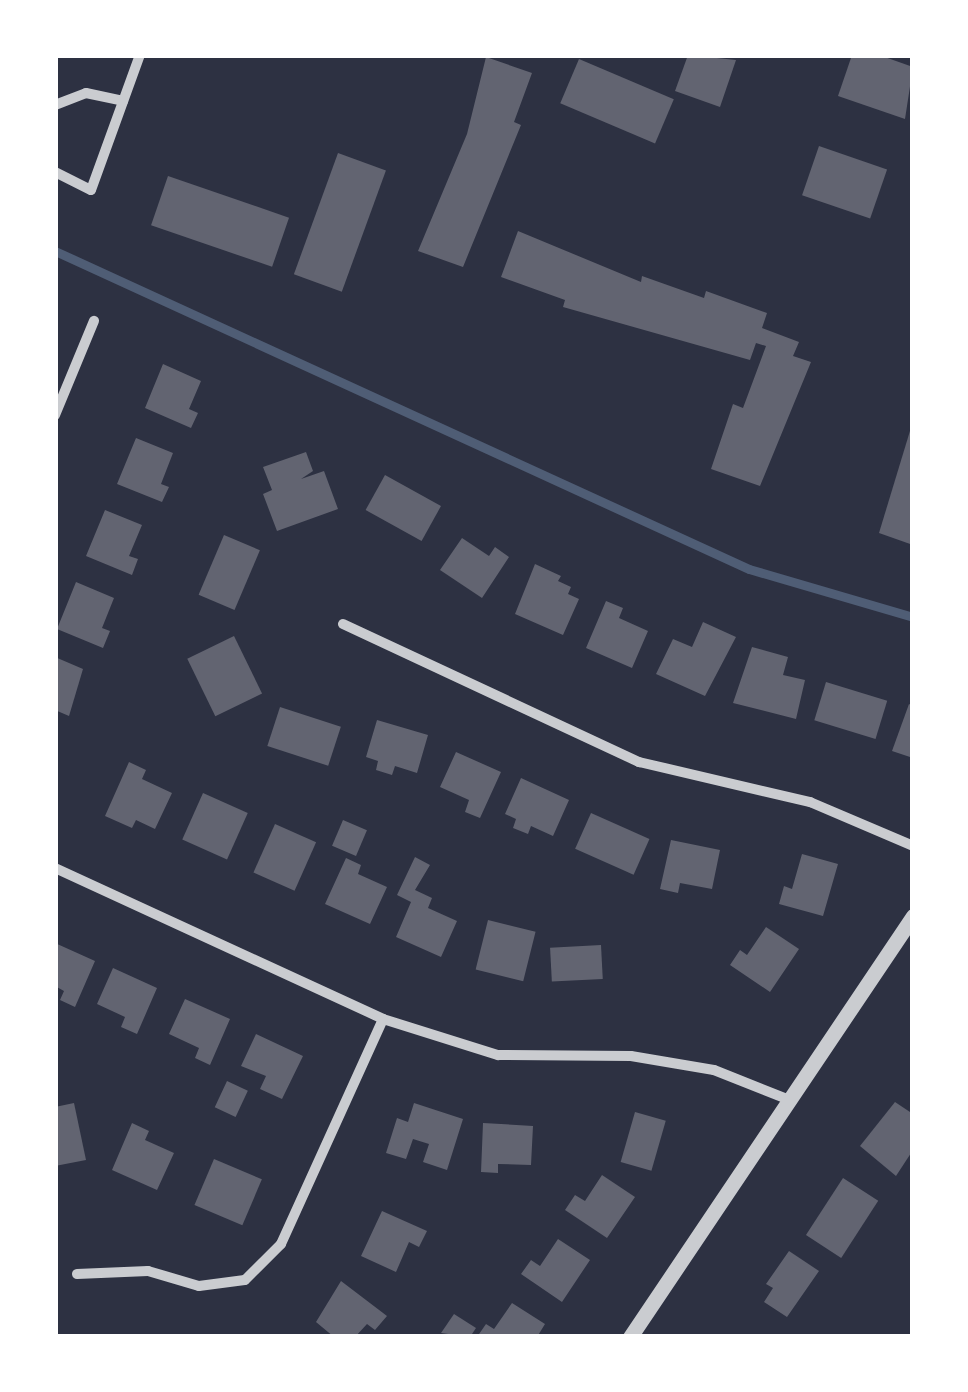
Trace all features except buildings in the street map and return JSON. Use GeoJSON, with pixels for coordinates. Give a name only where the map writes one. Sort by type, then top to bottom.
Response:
{"type":"FeatureCollection","features":[{"type":"Feature","properties":{"kind":"street"},"geometry":{"type":"LineString","coordinates":[[55,172],[92,190],[140,55]]}},
{"type":"Feature","properties":{"kind":"street"},"geometry":{"type":"LineString","coordinates":[[55,104],[86,93],[123,102]]}},
{"type":"Feature","properties":{"kind":"street"},"geometry":{"type":"LineString","coordinates":[[55,415],[94,321]]}},
{"type":"Feature","properties":{"kind":"street"},"geometry":{"type":"LineString","coordinates":[[343,624],[640,762],[810,802],[913,846]]}},
{"type":"Feature","properties":{"kind":"street"},"geometry":{"type":"LineString","coordinates":[[55,868],[383,1019],[498,1055],[632,1056],[714,1070],[787,1099]]}},
{"type":"Feature","properties":{"kind":"street"},"geometry":{"type":"LineString","coordinates":[[630,1337],[913,916]]}},
{"type":"Feature","properties":{"kind":"street"},"geometry":{"type":"LineString","coordinates":[[76,1274],[148,1271],[199,1286],[245,1280],[281,1244],[383,1019]]}},
{"type":"Feature","properties":{"kind":"waterway"},"geometry":{"type":"LineString","coordinates":[[55,251],[749,569],[913,617]]}}]}
